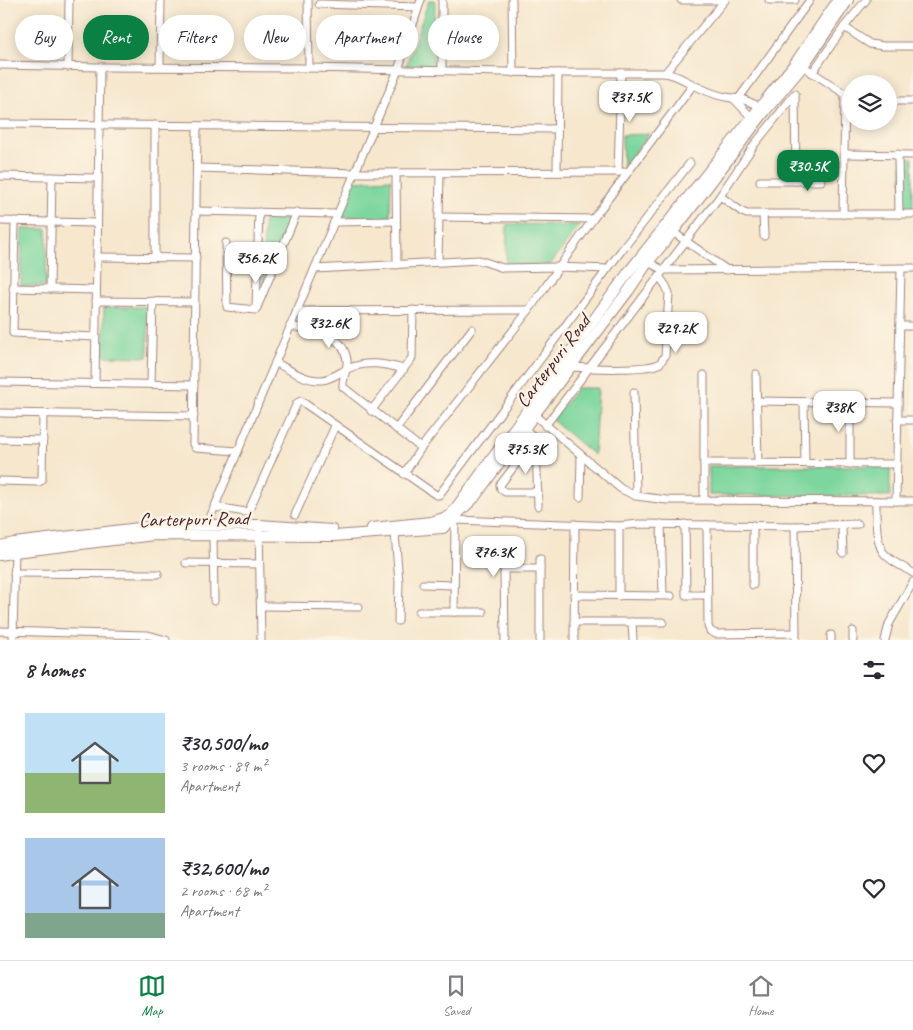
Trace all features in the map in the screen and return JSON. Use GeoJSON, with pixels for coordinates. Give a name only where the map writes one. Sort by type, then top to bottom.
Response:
{"type":"FeatureCollection","features":[{"type":"Feature","properties":{"kind":"main road","name":"Carterpuri Road"},"geometry":{"type":"LineString","coordinates":[[531,412],[570,367],[648,262],[673,232],[796,62],[838,0]]}},
{"type":"Feature","properties":{"kind":"main road","name":"Carterpuri Road"},"geometry":{"type":"LineString","coordinates":[[762,109],[802,66],[848,0]]}},
{"type":"Feature","properties":{"kind":"main road","name":"Carterpuri Road"},"geometry":{"type":"LineString","coordinates":[[0,555],[15,547],[164,525],[207,525],[259,530],[349,531],[393,529],[453,518],[664,226],[754,120]]}},
{"type":"Feature","properties":{"kind":"main road","name":"Carterpuri Road"},"geometry":{"type":"LineString","coordinates":[[0,546],[15,547],[154,536],[213,535],[259,530]]}},
{"type":"Feature","properties":{"kind":"street"},"geometry":{"type":"LineString","coordinates":[[68,67],[69,0]]}},
{"type":"Feature","properties":{"kind":"street"},"geometry":{"type":"LineString","coordinates":[[160,66],[161,0]]}},
{"type":"Feature","properties":{"kind":"street"},"geometry":{"type":"LineString","coordinates":[[308,0],[309,68]]}},
{"type":"Feature","properties":{"kind":"street"},"geometry":{"type":"LineString","coordinates":[[442,0],[442,70]]}},
{"type":"Feature","properties":{"kind":"street"},"geometry":{"type":"LineString","coordinates":[[512,0],[513,72]]}},
{"type":"Feature","properties":{"kind":"street"},"geometry":{"type":"LineString","coordinates":[[681,0],[725,0]]}},
{"type":"Feature","properties":{"kind":"street"},"geometry":{"type":"LineString","coordinates":[[665,73],[725,0]]}},
{"type":"Feature","properties":{"kind":"street"},"geometry":{"type":"LineString","coordinates":[[769,0],[795,0]]}},
{"type":"Feature","properties":{"kind":"street"},"geometry":{"type":"LineString","coordinates":[[736,98],[810,0]]}},
{"type":"Feature","properties":{"kind":"street"},"geometry":{"type":"LineString","coordinates":[[812,73],[844,27],[866,0]]}},
{"type":"Feature","properties":{"kind":"street"},"geometry":{"type":"LineString","coordinates":[[207,525],[398,70],[420,3],[320,4]]}},
{"type":"Feature","properties":{"kind":"street"},"geometry":{"type":"LineString","coordinates":[[844,27],[870,44],[913,46]]}},
{"type":"Feature","properties":{"kind":"street"},"geometry":{"type":"LineString","coordinates":[[0,66],[160,66],[665,73],[678,76],[693,85],[736,98],[762,109]]}},
{"type":"Feature","properties":{"kind":"street"},"geometry":{"type":"LineString","coordinates":[[802,66],[842,92]]}},
{"type":"Feature","properties":{"kind":"street"},"geometry":{"type":"LineString","coordinates":[[95,383],[100,67]]}},
{"type":"Feature","properties":{"kind":"street"},"geometry":{"type":"LineString","coordinates":[[557,172],[558,73]]}},
{"type":"Feature","properties":{"kind":"street"},"geometry":{"type":"LineString","coordinates":[[618,172],[621,73]]}},
{"type":"Feature","properties":{"kind":"street"},"geometry":{"type":"LineString","coordinates":[[404,474],[421,448],[530,310],[593,219],[693,85]]}},
{"type":"Feature","properties":{"kind":"street"},"geometry":{"type":"LineString","coordinates":[[785,86],[795,94]]}},
{"type":"Feature","properties":{"kind":"street"},"geometry":{"type":"LineString","coordinates":[[795,94],[796,181]]}},
{"type":"Feature","properties":{"kind":"street"},"geometry":{"type":"LineString","coordinates":[[545,426],[720,196],[754,145],[795,94]]}},
{"type":"Feature","properties":{"kind":"street"},"geometry":{"type":"LineString","coordinates":[[736,98],[754,120]]}},
{"type":"Feature","properties":{"kind":"street"},"geometry":{"type":"LineString","coordinates":[[897,101],[913,101]]}},
{"type":"Feature","properties":{"kind":"street"},"geometry":{"type":"LineString","coordinates":[[0,124],[557,129]]}},
{"type":"Feature","properties":{"kind":"street"},"geometry":{"type":"LineString","coordinates":[[155,125],[155,257]]}},
{"type":"Feature","properties":{"kind":"street"},"geometry":{"type":"LineString","coordinates":[[197,126],[194,447],[238,451]]}},
{"type":"Feature","properties":{"kind":"street"},"geometry":{"type":"LineString","coordinates":[[844,214],[846,130]]}},
{"type":"Feature","properties":{"kind":"street"},"geometry":{"type":"LineString","coordinates":[[844,154],[913,154]]}},
{"type":"Feature","properties":{"kind":"street"},"geometry":{"type":"LineString","coordinates":[[898,154],[899,214]]}},
{"type":"Feature","properties":{"kind":"street"},"geometry":{"type":"LineString","coordinates":[[214,507],[246,512],[249,510],[299,402],[302,402],[436,495],[442,494],[607,269],[690,163]]}},
{"type":"Feature","properties":{"kind":"street"},"geometry":{"type":"LineString","coordinates":[[197,168],[354,173],[628,172]]}},
{"type":"Feature","properties":{"kind":"street"},"geometry":{"type":"LineString","coordinates":[[396,173],[395,221],[397,264]]}},
{"type":"Feature","properties":{"kind":"street"},"geometry":{"type":"LineString","coordinates":[[438,261],[440,173]]}},
{"type":"Feature","properties":{"kind":"street"},"geometry":{"type":"LineString","coordinates":[[0,176],[98,178]]}},
{"type":"Feature","properties":{"kind":"street"},"geometry":{"type":"LineString","coordinates":[[50,289],[52,177]]}},
{"type":"Feature","properties":{"kind":"street"},"geometry":{"type":"LineString","coordinates":[[760,181],[821,182]]}},
{"type":"Feature","properties":{"kind":"street"},"geometry":{"type":"LineString","coordinates":[[720,196],[747,214],[913,214]]}},
{"type":"Feature","properties":{"kind":"street"},"geometry":{"type":"LineString","coordinates":[[196,211],[338,214]]}},
{"type":"Feature","properties":{"kind":"street"},"geometry":{"type":"LineString","coordinates":[[256,310],[258,212]]}},
{"type":"Feature","properties":{"kind":"street"},"geometry":{"type":"LineString","coordinates":[[256,310],[297,212]]}},
{"type":"Feature","properties":{"kind":"street"},"geometry":{"type":"LineString","coordinates":[[764,214],[764,236]]}},
{"type":"Feature","properties":{"kind":"street"},"geometry":{"type":"LineString","coordinates":[[439,217],[593,219]]}},
{"type":"Feature","properties":{"kind":"street"},"geometry":{"type":"LineString","coordinates":[[0,221],[97,223]]}},
{"type":"Feature","properties":{"kind":"street"},"geometry":{"type":"LineString","coordinates":[[15,221],[13,333],[95,337]]}},
{"type":"Feature","properties":{"kind":"street"},"geometry":{"type":"LineString","coordinates":[[334,222],[395,221]]}},
{"type":"Feature","properties":{"kind":"street"},"geometry":{"type":"LineString","coordinates":[[673,232],[727,270]]}},
{"type":"Feature","properties":{"kind":"street"},"geometry":{"type":"LineString","coordinates":[[226,243],[227,307],[256,310]]}},
{"type":"Feature","properties":{"kind":"street"},"geometry":{"type":"LineString","coordinates":[[97,256],[196,258]]}},
{"type":"Feature","properties":{"kind":"street"},"geometry":{"type":"LineString","coordinates":[[314,269],[479,260],[503,268],[559,267],[607,269]]}},
{"type":"Feature","properties":{"kind":"street"},"geometry":{"type":"LineString","coordinates":[[570,367],[650,367],[660,363],[665,356],[669,293],[661,273],[648,262]]}},
{"type":"Feature","properties":{"kind":"street"},"geometry":{"type":"LineString","coordinates":[[896,501],[901,268]]}},
{"type":"Feature","properties":{"kind":"street"},"geometry":{"type":"LineString","coordinates":[[661,273],[727,270],[913,268]]}},
{"type":"Feature","properties":{"kind":"street"},"geometry":{"type":"LineString","coordinates":[[13,288],[96,290]]}},
{"type":"Feature","properties":{"kind":"street"},"geometry":{"type":"LineString","coordinates":[[96,301],[195,302]]}},
{"type":"Feature","properties":{"kind":"street"},"geometry":{"type":"LineString","coordinates":[[151,384],[153,301]]}},
{"type":"Feature","properties":{"kind":"street"},"geometry":{"type":"LineString","coordinates":[[372,411],[409,363],[414,353],[413,310]]}},
{"type":"Feature","properties":{"kind":"street"},"geometry":{"type":"LineString","coordinates":[[297,311],[530,310]]}},
{"type":"Feature","properties":{"kind":"street"},"geometry":{"type":"LineString","coordinates":[[290,326],[323,332],[331,336],[345,355],[346,370],[343,387],[421,448]]}},
{"type":"Feature","properties":{"kind":"street"},"geometry":{"type":"LineString","coordinates":[[900,326],[913,326]]}},
{"type":"Feature","properties":{"kind":"street"},"geometry":{"type":"LineString","coordinates":[[396,429],[472,329]]}},
{"type":"Feature","properties":{"kind":"street"},"geometry":{"type":"LineString","coordinates":[[275,362],[304,376],[320,380],[331,378],[361,364],[385,364],[404,369]]}},
{"type":"Feature","properties":{"kind":"street"},"geometry":{"type":"LineString","coordinates":[[756,374],[758,463]]}},
{"type":"Feature","properties":{"kind":"street"},"geometry":{"type":"LineString","coordinates":[[704,375],[704,499]]}},
{"type":"Feature","properties":{"kind":"street"},"geometry":{"type":"LineString","coordinates":[[0,382],[194,385]]}},
{"type":"Feature","properties":{"kind":"street"},"geometry":{"type":"LineString","coordinates":[[634,392],[636,496]]}},
{"type":"Feature","properties":{"kind":"street"},"geometry":{"type":"LineString","coordinates":[[756,401],[898,403]]}},
{"type":"Feature","properties":{"kind":"street"},"geometry":{"type":"LineString","coordinates":[[804,402],[805,464]]}},
{"type":"Feature","properties":{"kind":"street"},"geometry":{"type":"LineString","coordinates":[[850,402],[850,464]]}},
{"type":"Feature","properties":{"kind":"street"},"geometry":{"type":"LineString","coordinates":[[531,412],[545,426],[621,489],[636,496],[667,500],[913,501]]}},
{"type":"Feature","properties":{"kind":"street"},"geometry":{"type":"LineString","coordinates":[[0,413],[194,416]]}},
{"type":"Feature","properties":{"kind":"street"},"geometry":{"type":"LineString","coordinates":[[0,482],[40,482],[43,414]]}},
{"type":"Feature","properties":{"kind":"street"},"geometry":{"type":"LineString","coordinates":[[897,420],[913,420]]}},
{"type":"Feature","properties":{"kind":"street"},"geometry":{"type":"LineString","coordinates":[[295,515],[335,426]]}},
{"type":"Feature","properties":{"kind":"street"},"geometry":{"type":"LineString","coordinates":[[521,426],[535,439],[538,506]]}},
{"type":"Feature","properties":{"kind":"street"},"geometry":{"type":"LineString","coordinates":[[535,439],[500,485],[504,492],[538,492]]}},
{"type":"Feature","properties":{"kind":"street"},"geometry":{"type":"LineString","coordinates":[[0,440],[43,440]]}},
{"type":"Feature","properties":{"kind":"street"},"geometry":{"type":"LineString","coordinates":[[580,497],[581,456]]}},
{"type":"Feature","properties":{"kind":"street"},"geometry":{"type":"LineString","coordinates":[[704,463],[896,464]]}},
{"type":"Feature","properties":{"kind":"street"},"geometry":{"type":"LineString","coordinates":[[876,501],[877,528],[882,550],[887,556],[913,573]]}},
{"type":"Feature","properties":{"kind":"street"},"geometry":{"type":"LineString","coordinates":[[454,612],[453,518],[619,526],[661,524],[795,526],[858,524]]}},
{"type":"Feature","properties":{"kind":"street"},"geometry":{"type":"LineString","coordinates":[[574,640],[575,524]]}},
{"type":"Feature","properties":{"kind":"street"},"geometry":{"type":"LineString","coordinates":[[574,595],[667,596],[661,524]]}},
{"type":"Feature","properties":{"kind":"street"},"geometry":{"type":"LineString","coordinates":[[685,524],[686,595],[708,595]]}},
{"type":"Feature","properties":{"kind":"street"},"geometry":{"type":"LineString","coordinates":[[707,525],[708,626],[710,631],[712,633],[796,636],[795,526]]}},
{"type":"Feature","properties":{"kind":"street"},"geometry":{"type":"LineString","coordinates":[[753,525],[753,585]]}},
{"type":"Feature","properties":{"kind":"street"},"geometry":{"type":"LineString","coordinates":[[842,525],[843,553]]}},
{"type":"Feature","properties":{"kind":"street"},"geometry":{"type":"LineString","coordinates":[[619,526],[619,596]]}},
{"type":"Feature","properties":{"kind":"street"},"geometry":{"type":"LineString","coordinates":[[393,529],[399,575],[398,621]]}},
{"type":"Feature","properties":{"kind":"street"},"geometry":{"type":"LineString","coordinates":[[259,530],[261,640]]}},
{"type":"Feature","properties":{"kind":"street"},"geometry":{"type":"LineString","coordinates":[[213,535],[214,601]]}},
{"type":"Feature","properties":{"kind":"street"},"geometry":{"type":"LineString","coordinates":[[13,640],[15,547]]}},
{"type":"Feature","properties":{"kind":"street"},"geometry":{"type":"LineString","coordinates":[[540,559],[540,640]]}},
{"type":"Feature","properties":{"kind":"street"},"geometry":{"type":"LineString","coordinates":[[186,563],[260,564]]}},
{"type":"Feature","properties":{"kind":"street"},"geometry":{"type":"LineString","coordinates":[[505,640],[504,569],[540,569]]}},
{"type":"Feature","properties":{"kind":"street"},"geometry":{"type":"LineString","coordinates":[[14,572],[158,574]]}},
{"type":"Feature","properties":{"kind":"street"},"geometry":{"type":"LineString","coordinates":[[885,640],[888,624],[913,582]]}},
{"type":"Feature","properties":{"kind":"street"},"geometry":{"type":"LineString","coordinates":[[423,584],[454,585]]}},
{"type":"Feature","properties":{"kind":"street"},"geometry":{"type":"LineString","coordinates":[[261,606],[359,607]]}},
{"type":"Feature","properties":{"kind":"street"},"geometry":{"type":"LineString","coordinates":[[419,612],[482,612]]}},
{"type":"Feature","properties":{"kind":"street"},"geometry":{"type":"LineString","coordinates":[[574,622],[663,622]]}},
{"type":"Feature","properties":{"kind":"street"},"geometry":{"type":"LineString","coordinates":[[632,622],[633,640]]}},
{"type":"Feature","properties":{"kind":"street"},"geometry":{"type":"LineString","coordinates":[[0,631],[130,637],[157,636],[166,640]]}},
{"type":"Feature","properties":{"kind":"street"},"geometry":{"type":"LineString","coordinates":[[853,631],[853,640]]}},
{"type":"Feature","properties":{"kind":"green space"},"geometry":{"type":"Polygon","coordinates":[[[429,0],[435,0],[435,15],[428,15],[428,60],[433,60],[433,70],[405,69],[408,60],[418,60],[418,32],[429,0]]]}},
{"type":"Feature","properties":{"kind":"green space"},"geometry":{"type":"Polygon","coordinates":[[[649,134],[623,167],[622,135],[649,134]]]}},
{"type":"Feature","properties":{"kind":"green space"},"geometry":{"type":"Polygon","coordinates":[[[902,158],[913,158],[913,210],[902,210],[902,158]]]}},
{"type":"Feature","properties":{"kind":"green space"},"geometry":{"type":"Polygon","coordinates":[[[391,179],[390,218],[338,217],[354,181],[391,179]]]}},
{"type":"Feature","properties":{"kind":"green space"},"geometry":{"type":"Polygon","coordinates":[[[264,218],[290,218],[263,284],[264,218]]]}},
{"type":"Feature","properties":{"kind":"green space"},"geometry":{"type":"Polygon","coordinates":[[[507,224],[580,225],[550,265],[506,265],[507,224]]]}},
{"type":"Feature","properties":{"kind":"green space"},"geometry":{"type":"Polygon","coordinates":[[[22,229],[47,229],[46,286],[21,286],[22,229]]]}},
{"type":"Feature","properties":{"kind":"green space"},"geometry":{"type":"Polygon","coordinates":[[[104,307],[148,307],[148,357],[104,356],[104,307]]]}},
{"type":"Feature","properties":{"kind":"green space"},"geometry":{"type":"Polygon","coordinates":[[[577,388],[598,388],[594,455],[552,420],[577,388]]]}},
{"type":"Feature","properties":{"kind":"green space"},"geometry":{"type":"Polygon","coordinates":[[[709,466],[890,466],[890,496],[709,495],[709,466]]]}}]}
